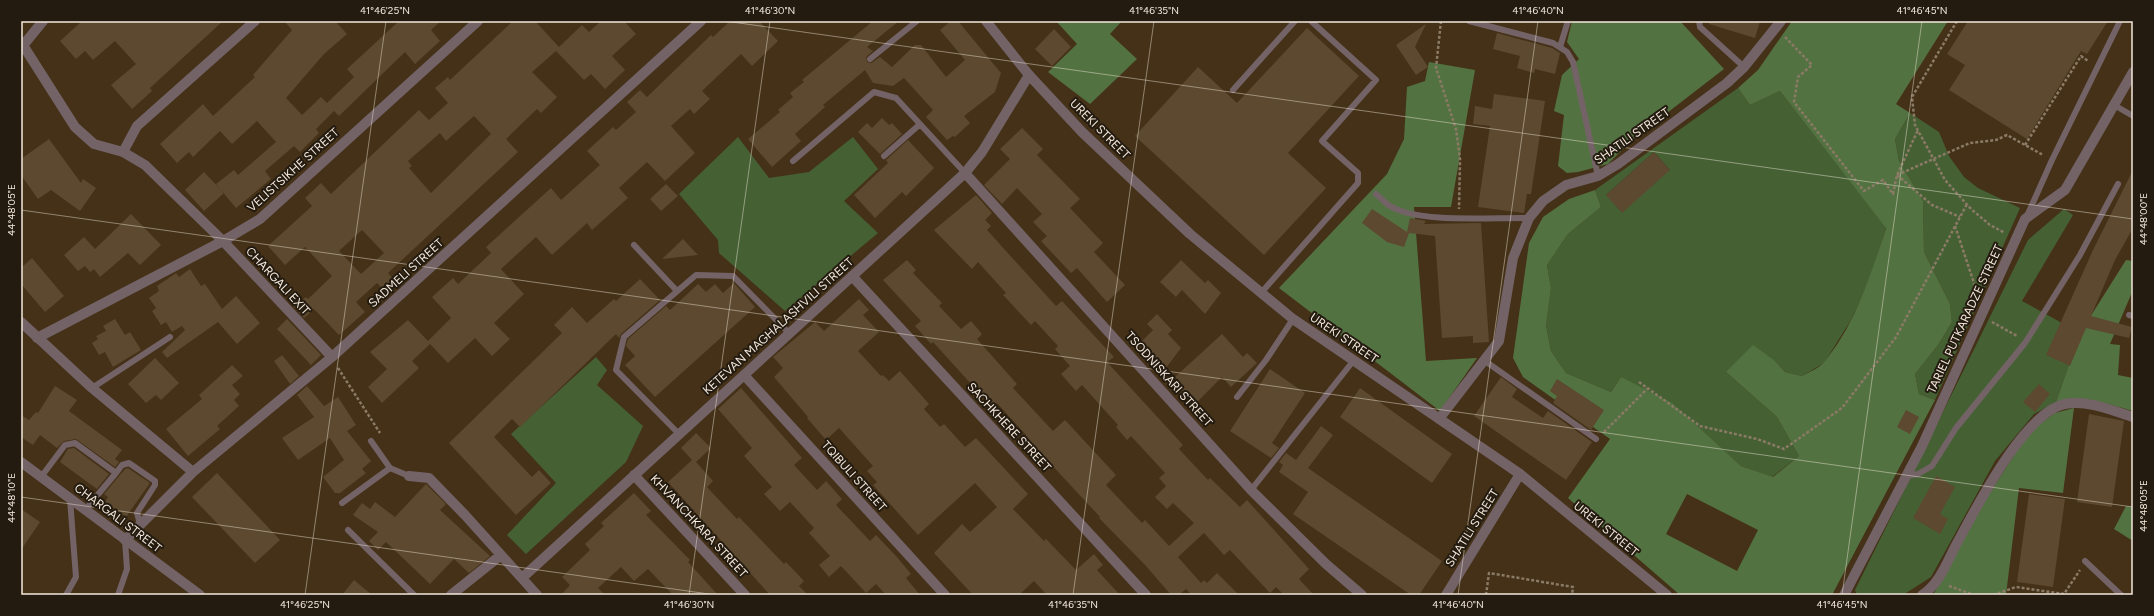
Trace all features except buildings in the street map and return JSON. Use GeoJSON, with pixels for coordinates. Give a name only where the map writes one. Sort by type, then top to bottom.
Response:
{"type":"FeatureCollection","features":[{"type":"Feature","properties":{"kind":"street"},"geometry":{"type":"LineString","coordinates":[[22,45],[43,21]]}},
{"type":"Feature","properties":{"kind":"street"},"geometry":{"type":"LineString","coordinates":[[123,152],[137,126],[255,21]]}},
{"type":"Feature","properties":{"kind":"street","name":"VELISTSIKHE STREET"},"geometry":{"type":"LineString","coordinates":[[37,338],[223,241],[260,219],[478,21]]}},
{"type":"Feature","properties":{"kind":"street","name":"SADMELI STREET"},"geometry":{"type":"LineString","coordinates":[[125,540],[193,472],[332,357],[701,21]]}},
{"type":"Feature","properties":{"kind":"street","name":"UREKI STREET"},"geometry":{"type":"LineString","coordinates":[[986,21],[1029,75],[1082,132],[1184,229],[1293,319],[1520,474],[1667,595]]}},
{"type":"Feature","properties":{"kind":"street","name":"SHATILI STREET"},"geometry":{"type":"LineString","coordinates":[[1439,419],[1485,362],[1499,341],[1513,258],[1529,218],[1543,201],[1566,185],[1598,176],[1618,164],[1702,102],[1727,83],[1744,67],[1779,24]]}},
{"type":"Feature","properties":{"kind":"street","name":"CHARGALI EXIT"},"geometry":{"type":"LineString","coordinates":[[22,45],[75,127],[94,144],[123,152],[145,165],[223,241],[332,357]]}},
{"type":"Feature","properties":{"kind":"street"},"geometry":{"type":"LineString","coordinates":[[2025,218],[2065,190],[2133,72]]}},
{"type":"Feature","properties":{"kind":"street","name":"KETEVAN MAGHALASHVILI STREET"},"geometry":{"type":"LineString","coordinates":[[522,578],[964,173],[982,152],[1029,75]]}},
{"type":"Feature","properties":{"kind":"street","name":"TSODNISKARI STREET"},"geometry":{"type":"LineString","coordinates":[[964,173],[1251,490],[1326,564],[1362,595]]}},
{"type":"Feature","properties":{"kind":"street","name":"TARIEL PUTKARADZE STREET"},"geometry":{"type":"LineString","coordinates":[[1844,595],[1907,476],[2025,218]]}},
{"type":"Feature","properties":{"kind":"street","name":"SACHKHERE STREET"},"geometry":{"type":"LineString","coordinates":[[852,276],[1146,595]]}},
{"type":"Feature","properties":{"kind":"street"},"geometry":{"type":"LineString","coordinates":[[21,322],[92,388],[193,472]]}},
{"type":"Feature","properties":{"kind":"street","name":"TQIBULI STREET"},"geometry":{"type":"LineString","coordinates":[[744,375],[945,595]]}},
{"type":"Feature","properties":{"kind":"street"},"geometry":{"type":"LineString","coordinates":[[1922,595],[1936,581],[1979,503],[2021,438],[2035,421],[2051,410],[2064,404],[2078,403],[2090,404],[2133,417]]}},
{"type":"Feature","properties":{"kind":"street","name":"CHARGALI STREET"},"geometry":{"type":"LineString","coordinates":[[21,462],[200,595]]}},
{"type":"Feature","properties":{"kind":"street","name":"SHATILI STREET"},"geometry":{"type":"LineString","coordinates":[[1446,595],[1520,474]]}},
{"type":"Feature","properties":{"kind":"street","name":"KHVANCHKARA STREET"},"geometry":{"type":"LineString","coordinates":[[634,475],[745,595]]}},
{"type":"Feature","properties":{"kind":"street"},"geometry":{"type":"LineString","coordinates":[[409,476],[429,478],[537,595]]}},
{"type":"Feature","properties":{"kind":"street"},"geometry":{"type":"LineString","coordinates":[[451,595],[501,555]]}},
{"type":"Feature","properties":{"kind":"lane"},"geometry":{"type":"LineString","coordinates":[[870,59],[918,21]]}},
{"type":"Feature","properties":{"kind":"lane"},"geometry":{"type":"LineString","coordinates":[[1233,90],[1295,21]]}},
{"type":"Feature","properties":{"kind":"lane"},"geometry":{"type":"LineString","coordinates":[[1261,293],[1358,182],[1358,173],[1322,141],[1376,80],[1311,21]]}},
{"type":"Feature","properties":{"kind":"lane"},"geometry":{"type":"LineString","coordinates":[[1469,21],[1553,43],[1567,52],[1573,62],[1598,176]]}},
{"type":"Feature","properties":{"kind":"lane"},"geometry":{"type":"LineString","coordinates":[[1560,47],[1568,21]]}},
{"type":"Feature","properties":{"kind":"lane"},"geometry":{"type":"LineString","coordinates":[[1699,21],[1700,27],[1744,67]]}},
{"type":"Feature","properties":{"kind":"lane"},"geometry":{"type":"LineString","coordinates":[[2025,218],[2120,21]]}},
{"type":"Feature","properties":{"kind":"lane"},"geometry":{"type":"LineString","coordinates":[[793,162],[874,92],[896,98],[964,173]]}},
{"type":"Feature","properties":{"kind":"lane"},"geometry":{"type":"LineString","coordinates":[[2114,105],[2133,116]]}},
{"type":"Feature","properties":{"kind":"lane"},"geometry":{"type":"LineString","coordinates":[[884,156],[919,125]]}},
{"type":"Feature","properties":{"kind":"lane"},"geometry":{"type":"LineString","coordinates":[[1907,476],[1918,474],[1932,466],[1956,428],[2026,341],[2080,255],[2118,184]]}},
{"type":"Feature","properties":{"kind":"lane"},"geometry":{"type":"LineString","coordinates":[[1376,194],[1390,206],[1408,213],[1459,218],[1529,218]]}},
{"type":"Feature","properties":{"kind":"lane"},"geometry":{"type":"LineString","coordinates":[[634,245],[677,291]]}},
{"type":"Feature","properties":{"kind":"lane"},"geometry":{"type":"LineString","coordinates":[[679,434],[616,370],[624,337],[696,275],[733,276],[789,333]]}},
{"type":"Feature","properties":{"kind":"lane"},"geometry":{"type":"LineString","coordinates":[[1237,397],[1266,360],[1293,319]]}},
{"type":"Feature","properties":{"kind":"lane"},"geometry":{"type":"LineString","coordinates":[[92,388],[170,337]]}},
{"type":"Feature","properties":{"kind":"lane"},"geometry":{"type":"LineString","coordinates":[[1251,490],[1354,360]]}},
{"type":"Feature","properties":{"kind":"lane"},"geometry":{"type":"LineString","coordinates":[[1485,362],[1596,439]]}},
{"type":"Feature","properties":{"kind":"lane"},"geometry":{"type":"LineString","coordinates":[[371,441],[390,468],[409,476]]}},
{"type":"Feature","properties":{"kind":"lane"},"geometry":{"type":"LineString","coordinates":[[41,477],[64,445],[68,443],[75,443],[116,473]]}},
{"type":"Feature","properties":{"kind":"lane"},"geometry":{"type":"LineString","coordinates":[[85,510],[122,465],[129,463],[155,481],[155,484],[137,513],[140,524]]}},
{"type":"Feature","properties":{"kind":"lane"},"geometry":{"type":"LineString","coordinates":[[342,503],[390,468]]}},
{"type":"Feature","properties":{"kind":"lane"},"geometry":{"type":"LineString","coordinates":[[66,595],[76,577],[70,499]]}},
{"type":"Feature","properties":{"kind":"lane"},"geometry":{"type":"LineString","coordinates":[[348,530],[414,595]]}},
{"type":"Feature","properties":{"kind":"lane"},"geometry":{"type":"LineString","coordinates":[[118,595],[126,569],[125,540]]}},
{"type":"Feature","properties":{"kind":"lane"},"geometry":{"type":"LineString","coordinates":[[2085,561],[2121,595]]}},
{"type":"Feature","properties":{"kind":"path"},"geometry":{"type":"LineString","coordinates":[[1441,21],[1436,68],[1456,129],[1460,159],[1459,218]]}},
{"type":"Feature","properties":{"kind":"path"},"geometry":{"type":"LineString","coordinates":[[1957,21],[1912,97],[1915,125],[1945,180],[1967,204],[1990,224],[2016,239]]}},
{"type":"Feature","properties":{"kind":"path"},"geometry":{"type":"LineString","coordinates":[[1779,24],[1812,65],[1798,78],[1794,102],[1864,191],[1883,180],[1893,194],[1897,175],[1918,130]]}},
{"type":"Feature","properties":{"kind":"path"},"geometry":{"type":"LineString","coordinates":[[2026,145],[2081,56],[2098,67]]}},
{"type":"Feature","properties":{"kind":"path"},"geometry":{"type":"LineString","coordinates":[[1897,175],[1970,143],[1996,140],[2007,135],[2052,160]]}},
{"type":"Feature","properties":{"kind":"path"},"geometry":{"type":"LineString","coordinates":[[1897,175],[1932,204],[1960,217]]}},
{"type":"Feature","properties":{"kind":"path"},"geometry":{"type":"LineString","coordinates":[[1639,382],[1700,426],[1757,440],[1784,449],[1842,408],[1896,337],[1967,204]]}},
{"type":"Feature","properties":{"kind":"path"},"geometry":{"type":"LineString","coordinates":[[1955,226],[1982,313],[2026,341]]}},
{"type":"Feature","properties":{"kind":"path"},"geometry":{"type":"LineString","coordinates":[[332,357],[383,437]]}},
{"type":"Feature","properties":{"kind":"path"},"geometry":{"type":"LineString","coordinates":[[1596,439],[1647,389]]}},
{"type":"Feature","properties":{"kind":"path"},"geometry":{"type":"LineString","coordinates":[[1993,595],[2016,587],[2064,594],[2085,561]]}},
{"type":"Feature","properties":{"kind":"path"},"geometry":{"type":"LineString","coordinates":[[1486,595],[1489,573],[1573,586],[1572,595]]}},
{"type":"Feature","properties":{"kind":"path"},"geometry":{"type":"LineString","coordinates":[[1936,581],[1974,595]]}},
{"type":"Feature","properties":{"kind":"green space"},"geometry":{"type":"Polygon","coordinates":[[[1056,21],[1122,21],[1110,34],[1137,59],[1090,104],[1048,72],[1077,44],[1056,21]]]}},
{"type":"Feature","properties":{"kind":"green space"},"geometry":{"type":"Polygon","coordinates":[[[1572,21],[1680,21],[1724,69],[1632,140],[1608,164],[1578,172],[1567,173],[1558,166],[1564,115],[1554,111],[1562,75],[1579,59],[1567,42],[1572,21]]]}},
{"type":"Feature","properties":{"kind":"green space"},"geometry":{"type":"Polygon","coordinates":[[[1792,21],[1948,21],[1896,104],[1910,113],[1895,139],[1899,161],[1923,201],[1924,252],[1950,304],[1952,322],[1938,345],[1915,374],[1919,394],[1935,400],[1832,595],[1680,595],[1568,498],[1610,439],[1523,377],[1513,358],[1529,243],[1543,217],[1569,199],[1595,190],[1601,207],[1568,234],[1547,265],[1551,288],[1546,325],[1551,351],[1566,373],[1611,392],[1621,377],[1672,403],[1741,466],[1773,477],[1799,456],[1777,417],[1726,372],[1753,345],[1775,361],[1785,372],[1802,376],[1823,363],[1846,331],[1862,298],[1886,228],[1780,91],[1750,105],[1738,88],[1758,70],[1792,21]],[[1687,494],[1666,534],[1737,571],[1758,530],[1687,494]]]}},
{"type":"Feature","properties":{"kind":"green space"},"geometry":{"type":"Polygon","coordinates":[[[1429,62],[1475,70],[1451,207],[1414,207],[1426,361],[1477,358],[1440,411],[1279,288],[1387,174],[1404,139],[1407,87],[1425,81],[1429,62]]]}},
{"type":"Feature","properties":{"kind":"green space"},"geometry":{"type":"Polygon","coordinates":[[[1738,88],[1750,105],[1780,91],[1886,227],[1869,283],[1851,320],[1824,363],[1802,376],[1785,372],[1775,361],[1726,372],[1777,417],[1799,456],[1772,477],[1741,466],[1713,441],[1621,377],[1611,392],[1566,373],[1551,351],[1546,324],[1551,288],[1547,265],[1568,234],[1601,207],[1595,190],[1738,88]],[[1654,152],[1606,195],[1670,170],[1654,152]]]}},
{"type":"Feature","properties":{"kind":"green space"},"geometry":{"type":"Polygon","coordinates":[[[1910,113],[1939,132],[1949,156],[1964,177],[1978,188],[2020,208],[1935,400],[1919,394],[1915,374],[1938,345],[1952,322],[1950,304],[1924,252],[1923,201],[1899,161],[1895,139],[1910,113]]]}},
{"type":"Feature","properties":{"kind":"green space"},"geometry":{"type":"Polygon","coordinates":[[[738,137],[769,178],[809,172],[853,137],[878,169],[844,201],[878,233],[785,311],[719,253],[718,240],[679,194],[738,137]]]}},
{"type":"Feature","properties":{"kind":"green space"},"geometry":{"type":"Polygon","coordinates":[[[2064,209],[2073,215],[2022,301],[2080,333],[2056,402],[2034,414],[1995,461],[1931,577],[1903,595],[1857,595],[1855,590],[2028,240],[2064,209]]]}},
{"type":"Feature","properties":{"kind":"green space"},"geometry":{"type":"Polygon","coordinates":[[[2126,260],[2133,261],[2133,290],[2110,344],[2120,345],[2118,375],[2133,378],[2133,411],[2095,401],[2075,399],[2056,402],[2080,333],[2126,260]]]}},
{"type":"Feature","properties":{"kind":"green space"},"geometry":{"type":"Polygon","coordinates":[[[596,357],[607,370],[597,385],[643,426],[626,462],[526,554],[507,535],[556,483],[511,434],[596,357]]]}},
{"type":"Feature","properties":{"kind":"green space"},"geometry":{"type":"Polygon","coordinates":[[[2074,408],[2063,493],[2019,488],[2006,595],[1929,595],[1934,593],[1982,505],[2024,440],[2041,423],[2055,413],[2074,408]]]}},
{"type":"Feature","properties":{"kind":"green space"},"geometry":{"type":"Polygon","coordinates":[[[2126,506],[2133,507],[2133,541],[2114,529],[2126,506]]]}}]}
